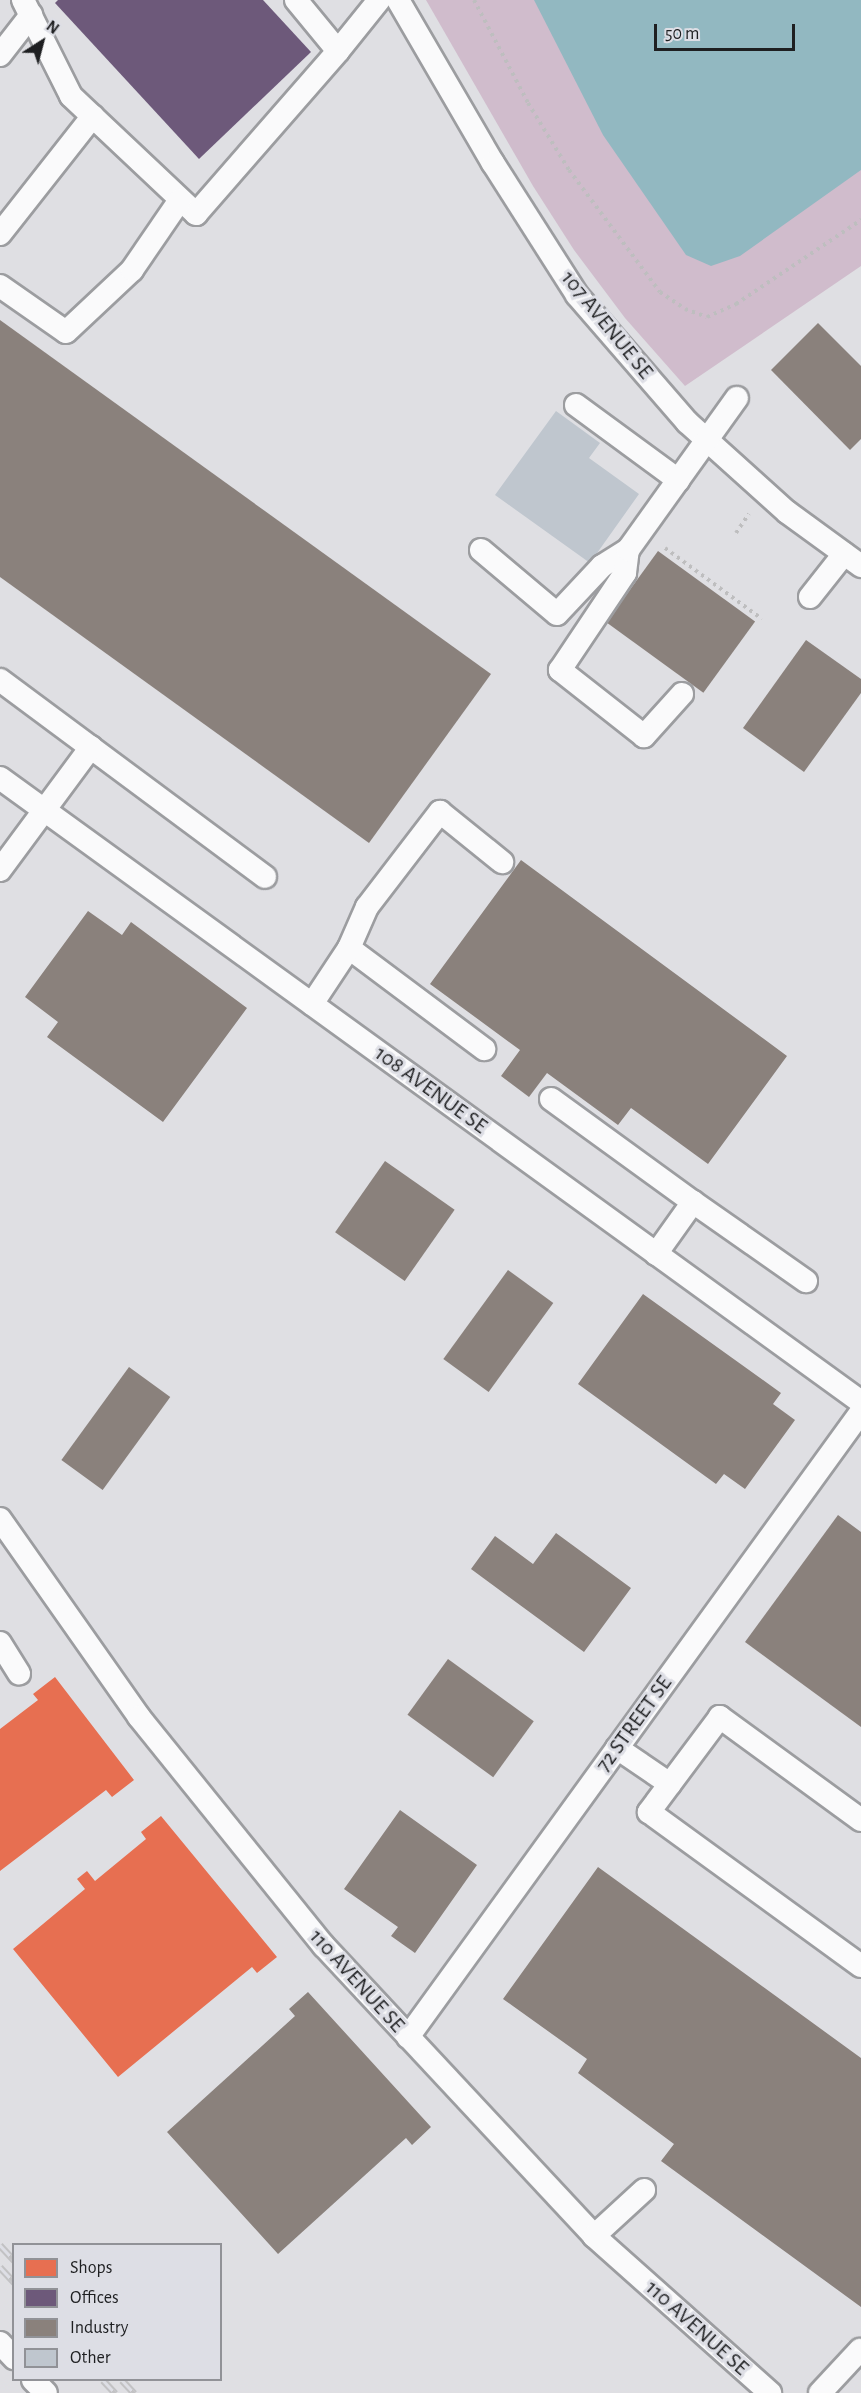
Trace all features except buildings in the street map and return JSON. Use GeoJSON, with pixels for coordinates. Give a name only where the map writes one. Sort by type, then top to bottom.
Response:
{"type":"FeatureCollection","features":[{"type":"Feature","properties":{"kind":"street"},"geometry":{"type":"LineString","coordinates":[[296,0],[338,51]]}},
{"type":"Feature","properties":{"kind":"street"},"geometry":{"type":"LineString","coordinates":[[27,8],[71,96],[196,214],[338,51],[379,0]]}},
{"type":"Feature","properties":{"kind":"street","name":"107 AVENUE SE"},"geometry":{"type":"LineString","coordinates":[[398,0],[493,163],[578,295],[706,440],[787,512],[853,560]]}},
{"type":"Feature","properties":{"kind":"street"},"geometry":{"type":"LineString","coordinates":[[0,55],[27,8]]}},
{"type":"Feature","properties":{"kind":"street"},"geometry":{"type":"LineString","coordinates":[[0,234],[93,116]]}},
{"type":"Feature","properties":{"kind":"street"},"geometry":{"type":"LineString","coordinates":[[0,286],[66,332],[132,270],[180,200]]}},
{"type":"Feature","properties":{"kind":"street"},"geometry":{"type":"LineString","coordinates":[[482,550],[557,614],[602,566],[628,550],[737,398]]}},
{"type":"Feature","properties":{"kind":"street"},"geometry":{"type":"LineString","coordinates":[[576,405],[678,480]]}},
{"type":"Feature","properties":{"kind":"street"},"geometry":{"type":"LineString","coordinates":[[628,550],[625,573],[560,670],[644,736],[682,694]]}},
{"type":"Feature","properties":{"kind":"street"},"geometry":{"type":"LineString","coordinates":[[810,597],[853,560]]}},
{"type":"Feature","properties":{"kind":"street"},"geometry":{"type":"LineString","coordinates":[[0,680],[265,877]]}},
{"type":"Feature","properties":{"kind":"street"},"geometry":{"type":"LineString","coordinates":[[0,870],[42,809],[91,747]]}},
{"type":"Feature","properties":{"kind":"street","name":"108 AVENUE SE"},"geometry":{"type":"LineString","coordinates":[[0,778],[861,1402]]}},
{"type":"Feature","properties":{"kind":"street"},"geometry":{"type":"LineString","coordinates":[[312,1004],[349,948],[367,907],[440,812],[502,861]]}},
{"type":"Feature","properties":{"kind":"street"},"geometry":{"type":"LineString","coordinates":[[349,948],[484,1050]]}},
{"type":"Feature","properties":{"kind":"street"},"geometry":{"type":"LineString","coordinates":[[552,1099],[806,1281]]}},
{"type":"Feature","properties":{"kind":"street"},"geometry":{"type":"LineString","coordinates":[[656,1254],[693,1202]]}},
{"type":"Feature","properties":{"kind":"street","name":"72 STREET SE"},"geometry":{"type":"LineString","coordinates":[[408,2037],[861,1412]]}},
{"type":"Feature","properties":{"kind":"street","name":"110 AVENUE SE"},"geometry":{"type":"LineString","coordinates":[[0,1519],[189,1781],[324,1946],[594,2236],[770,2393]]}},
{"type":"Feature","properties":{"kind":"street"},"geometry":{"type":"LineString","coordinates":[[0,1642],[19,1673]]}},
{"type":"Feature","properties":{"kind":"street"},"geometry":{"type":"LineString","coordinates":[[861,1820],[720,1717],[649,1812],[861,1966]]}},
{"type":"Feature","properties":{"kind":"street"},"geometry":{"type":"LineString","coordinates":[[617,1748],[670,1784]]}},
{"type":"Feature","properties":{"kind":"street"},"geometry":{"type":"LineString","coordinates":[[594,2236],[644,2190]]}},
{"type":"Feature","properties":{"kind":"street"},"geometry":{"type":"LineString","coordinates":[[0,2343],[12,2356]]}},
{"type":"Feature","properties":{"kind":"street"},"geometry":{"type":"LineString","coordinates":[[820,2393],[860,2350]]}},
{"type":"Feature","properties":{"kind":"street"},"geometry":{"type":"LineString","coordinates":[[35,2381],[46,2393]]}},
{"type":"Feature","properties":{"kind":"path"},"geometry":{"type":"LineString","coordinates":[[474,0],[528,104],[569,170],[660,292],[685,309],[707,317],[736,304],[861,220]]}},
{"type":"Feature","properties":{"kind":"path"},"geometry":{"type":"LineString","coordinates":[[736,533],[749,514]]}},
{"type":"Feature","properties":{"kind":"path"},"geometry":{"type":"LineString","coordinates":[[665,548],[762,619]]}},
{"type":"Feature","properties":{"kind":"shaded area"},"geometry":{"type":"Polygon","coordinates":[[[426,0],[861,0],[861,266],[685,386],[625,318],[574,250],[533,186],[426,0]]]}},
{"type":"Feature","properties":{"kind":"water"},"geometry":{"type":"Polygon","coordinates":[[[534,0],[861,0],[861,170],[740,256],[711,266],[686,255],[603,135],[534,0]]]}},
{"type":"Feature","properties":{"kind":"railway"},"geometry":{"type":"LineString","coordinates":[[0,2245],[12,2258]]}},
{"type":"Feature","properties":{"kind":"railway"},"geometry":{"type":"LineString","coordinates":[[0,2267],[12,2280]]}},
{"type":"Feature","properties":{"kind":"railway"},"geometry":{"type":"LineString","coordinates":[[104,2381],[115,2393]]}},
{"type":"Feature","properties":{"kind":"railway"},"geometry":{"type":"LineString","coordinates":[[123,2381],[134,2393]]}}]}
